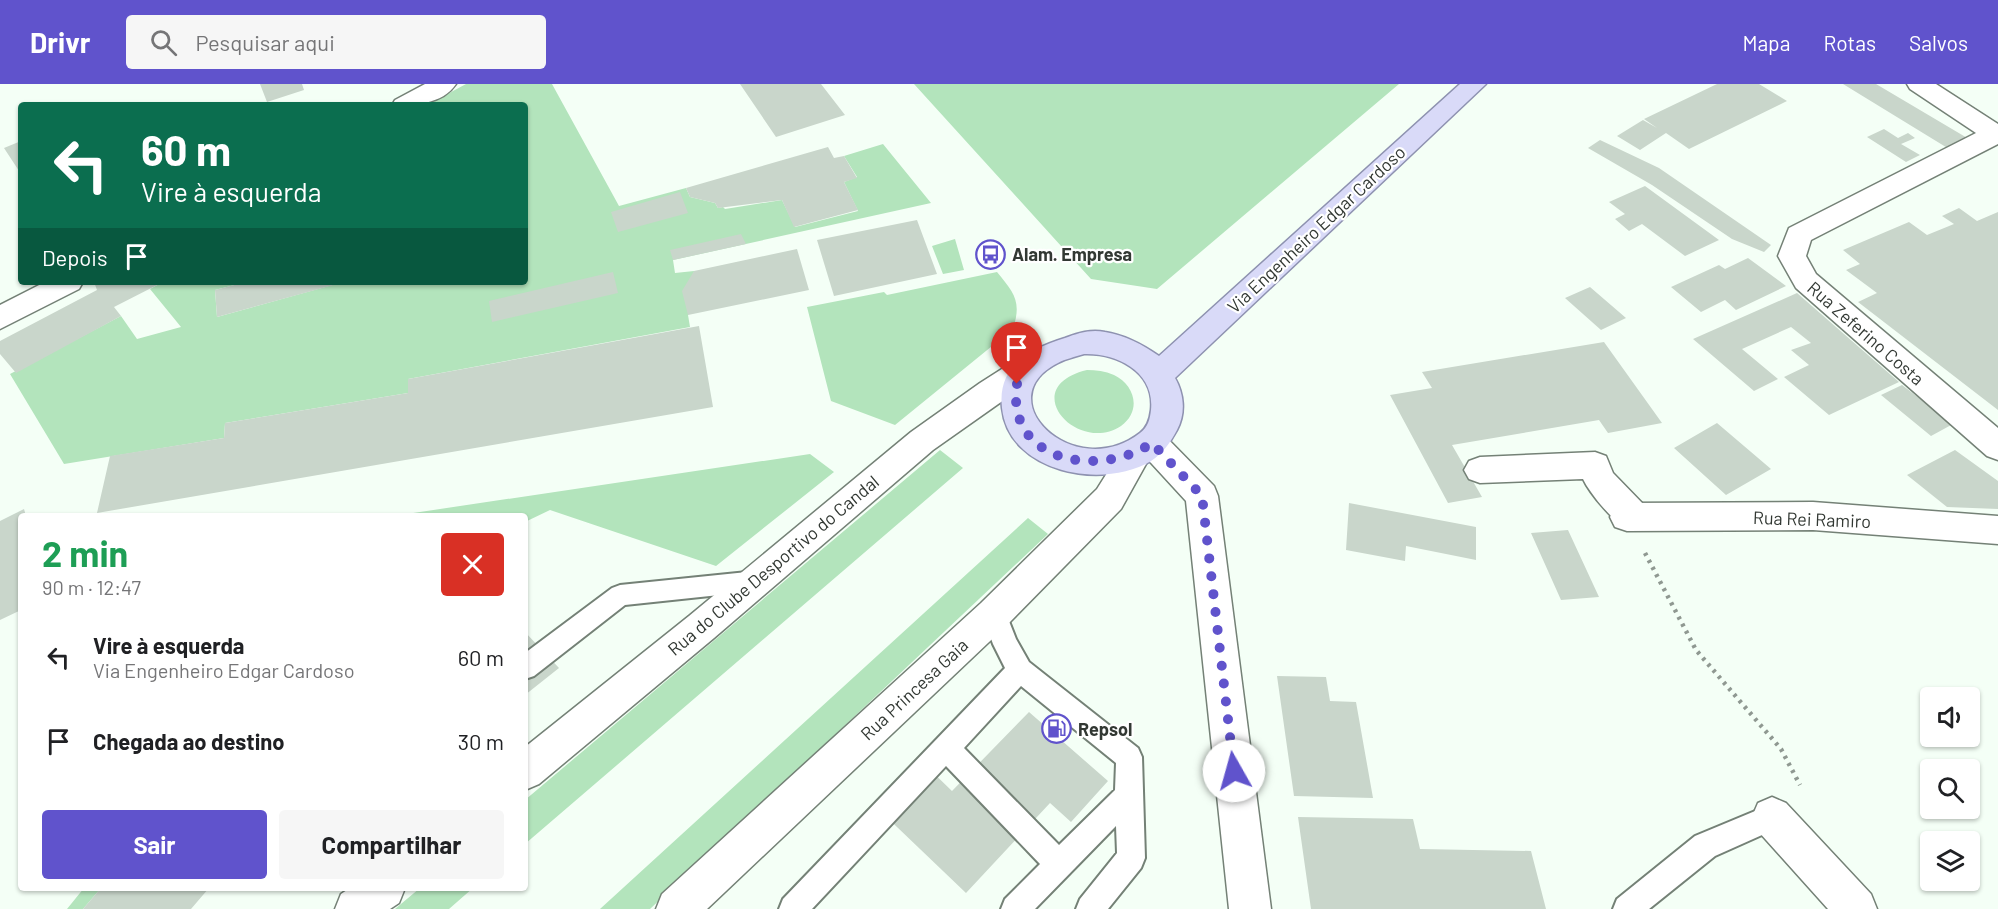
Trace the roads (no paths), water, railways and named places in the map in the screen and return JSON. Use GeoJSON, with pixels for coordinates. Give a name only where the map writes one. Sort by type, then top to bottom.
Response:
{"type":"FeatureCollection","features":[{"type":"Feature","properties":{"kind":"main road","name":"Via Engenheiro Edgar Cardoso"},"geometry":{"type":"LineString","coordinates":[[1158,375],[1474,84]]}},
{"type":"Feature","properties":{"kind":"main road"},"geometry":{"type":"LineString","coordinates":[[1083,343],[1106,343],[1145,361],[1158,375],[1167,392],[1170,410],[1164,428],[1144,449],[1112,461],[1088,462],[1063,457],[1045,449],[1031,437],[1019,420],[1014,402],[1017,384],[1027,368],[1042,356],[1061,347],[1083,343]]}},
{"type":"Feature","properties":{"kind":"street"},"geometry":{"type":"LineString","coordinates":[[410,102],[444,84]]}},
{"type":"Feature","properties":{"kind":"street"},"geometry":{"type":"LineString","coordinates":[[1919,84],[1997,134]]}},
{"type":"Feature","properties":{"kind":"street","name":"Rua Zeferino Costa"},"geometry":{"type":"LineString","coordinates":[[1997,134],[1799,235],[1792,256],[1806,281],[1998,447]]}},
{"type":"Feature","properties":{"kind":"street"},"geometry":{"type":"LineString","coordinates":[[0,318],[63,285]]}},
{"type":"Feature","properties":{"kind":"street","name":"Rua do Clube Desportivo do Candal"},"geometry":{"type":"LineString","coordinates":[[528,769],[757,581],[902,456],[976,399],[1027,368]]}},
{"type":"Feature","properties":{"kind":"street"},"geometry":{"type":"LineString","coordinates":[[1144,449],[1202,496],[1250,909]]}},
{"type":"Feature","properties":{"kind":"street","name":"Rua Princesa Gaia"},"geometry":{"type":"LineString","coordinates":[[676,909],[994,615],[1108,500],[1144,449]]}},
{"type":"Feature","properties":{"kind":"street","name":"Rua Rei Ramiro"},"geometry":{"type":"LineString","coordinates":[[1480,470],[1595,465],[1599,479],[1630,517],[1813,516],[1998,530]]}},
{"type":"Feature","properties":{"kind":"street"},"geometry":{"type":"LineString","coordinates":[[1772,818],[1856,909]]}},
{"type":"Feature","properties":{"kind":"street"},"geometry":{"type":"LineString","coordinates":[[356,909],[380,891]]}},
{"type":"Feature","properties":{"kind":"lane"},"geometry":{"type":"LineString","coordinates":[[528,666],[620,595],[757,581]]}},
{"type":"Feature","properties":{"kind":"lane"},"geometry":{"type":"LineString","coordinates":[[994,615],[1005,644],[1020,670],[1129,757],[1131,858],[1090,909]]}},
{"type":"Feature","properties":{"kind":"lane"},"geometry":{"type":"LineString","coordinates":[[793,909],[1020,670]]}},
{"type":"Feature","properties":{"kind":"lane"},"geometry":{"type":"LineString","coordinates":[[946,747],[1058,863]]}},
{"type":"Feature","properties":{"kind":"lane"},"geometry":{"type":"LineString","coordinates":[[1015,909],[1058,863],[1128,795]]}},
{"type":"Feature","properties":{"kind":"lane"},"geometry":{"type":"LineString","coordinates":[[1629,908],[1705,846],[1772,818]]}},
{"type":"Feature","properties":{"kind":"place","name":"Alam. Empresa"},"geometry":{"type":"Point","coordinates":[991,254]}},
{"type":"Feature","properties":{"kind":"place","name":"Repsol"},"geometry":{"type":"Point","coordinates":[1057,729]}}]}
